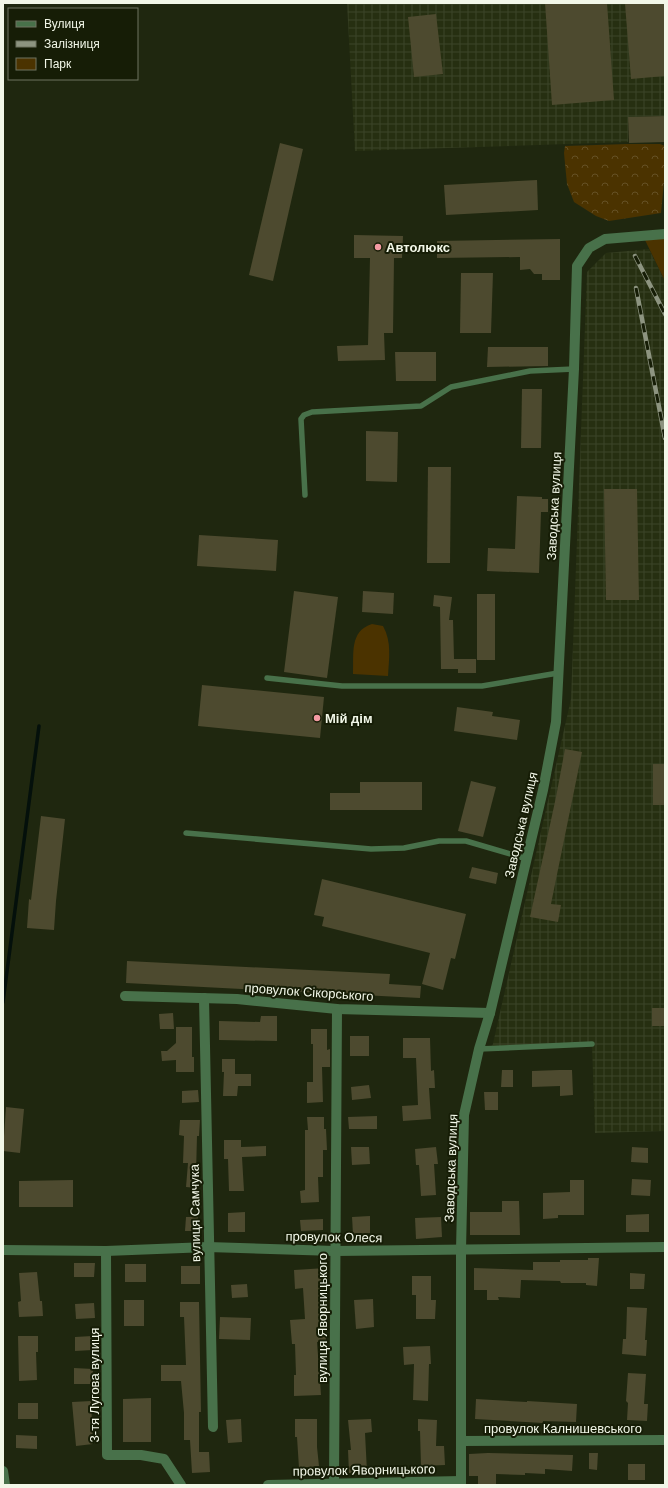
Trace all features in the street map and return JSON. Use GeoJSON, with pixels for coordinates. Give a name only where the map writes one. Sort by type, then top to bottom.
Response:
{"type":"FeatureCollection","features":[{"type":"Feature","properties":{"kind":"street","name":"Заводська вулиця"},"geometry":{"type":"LineString","coordinates":[[461,1483],[461,1250],[464,1115],[479,1049],[490,1013],[527,859],[543,790],[556,722],[574,369],[577,266],[589,248],[605,239],[665,234]]}},
{"type":"Feature","properties":{"kind":"street","name":"провулок Сікорського"},"geometry":{"type":"LineString","coordinates":[[125,996],[237,1000],[337,1009],[490,1013]]}},
{"type":"Feature","properties":{"kind":"street","name":"вулиця Самчука"},"geometry":{"type":"LineString","coordinates":[[204,998],[208,1247],[213,1427]]}},
{"type":"Feature","properties":{"kind":"street","name":"вулиця Яворницького"},"geometry":{"type":"LineString","coordinates":[[334,1483],[337,1009]]}},
{"type":"Feature","properties":{"kind":"street","name":"провулок Олеся"},"geometry":{"type":"LineString","coordinates":[[3,1250],[106,1251],[208,1247],[335,1251],[665,1247]]}},
{"type":"Feature","properties":{"kind":"street","name":"3-тя Лугова вулиця"},"geometry":{"type":"LineString","coordinates":[[106,1251],[107,1455],[141,1456],[164,1459],[181,1485]]}},
{"type":"Feature","properties":{"kind":"street","name":"провулок Калнишевського"},"geometry":{"type":"LineString","coordinates":[[462,1441],[665,1440]]}},
{"type":"Feature","properties":{"kind":"street"},"geometry":{"type":"LineString","coordinates":[[3,1471],[5,1485]]}},
{"type":"Feature","properties":{"kind":"street","name":"провулок Яворницького"},"geometry":{"type":"LineString","coordinates":[[268,1485],[334,1483],[461,1483]]}},
{"type":"Feature","properties":{"kind":"lane"},"geometry":{"type":"LineString","coordinates":[[305,495],[301,419],[304,415],[312,412],[421,406],[451,387],[530,371],[574,369]]}},
{"type":"Feature","properties":{"kind":"lane"},"geometry":{"type":"LineString","coordinates":[[267,678],[342,686],[482,686],[558,673]]}},
{"type":"Feature","properties":{"kind":"lane"},"geometry":{"type":"LineString","coordinates":[[186,833],[371,849],[404,848],[439,841],[466,841],[527,859]]}},
{"type":"Feature","properties":{"kind":"lane"},"geometry":{"type":"LineString","coordinates":[[479,1049],[592,1044]]}},
{"type":"Feature","properties":{"kind":"shaded area"},"geometry":{"type":"Polygon","coordinates":[[[347,3],[665,3],[665,116],[628,117],[628,142],[355,151],[347,3]]]}},
{"type":"Feature","properties":{"kind":"shaded area"},"geometry":{"type":"Polygon","coordinates":[[[649,249],[665,281],[665,1131],[595,1133],[592,1044],[492,1048],[571,699],[587,272],[606,253],[649,249]]]}},
{"type":"Feature","properties":{"kind":"green space"},"geometry":{"type":"Polygon","coordinates":[[[660,144],[665,146],[665,171],[661,213],[609,221],[596,216],[574,202],[567,184],[564,153],[565,146],[660,144]]]}},
{"type":"Feature","properties":{"kind":"green space"},"geometry":{"type":"Polygon","coordinates":[[[665,234],[665,281],[643,236],[665,234]]]}},
{"type":"Feature","properties":{"kind":"green space"},"geometry":{"type":"Polygon","coordinates":[[[372,624],[383,626],[388,638],[388,676],[353,674],[353,652],[356,638],[359,632],[372,624]]]}},
{"type":"Feature","properties":{"kind":"building"},"geometry":{"type":"Polygon","coordinates":[[[545,3],[607,3],[614,100],[552,105],[545,3]]]}},
{"type":"Feature","properties":{"kind":"building"},"geometry":{"type":"Polygon","coordinates":[[[665,3],[665,76],[631,79],[625,4],[665,3]]]}},
{"type":"Feature","properties":{"kind":"building"},"geometry":{"type":"Polygon","coordinates":[[[436,14],[443,74],[414,77],[408,17],[436,14]]]}},
{"type":"Feature","properties":{"kind":"building"},"geometry":{"type":"Polygon","coordinates":[[[665,116],[665,142],[629,143],[628,117],[665,116]]]}},
{"type":"Feature","properties":{"kind":"building"},"geometry":{"type":"Polygon","coordinates":[[[280,143],[303,149],[273,281],[249,275],[280,143]]]}},
{"type":"Feature","properties":{"kind":"building"},"geometry":{"type":"Polygon","coordinates":[[[537,180],[538,210],[446,215],[444,185],[537,180]]]}},
{"type":"Feature","properties":{"kind":"building"},"geometry":{"type":"Polygon","coordinates":[[[354,235],[403,236],[402,258],[394,258],[393,333],[384,333],[385,360],[338,361],[337,346],[368,345],[370,258],[354,258],[354,235]]]}},
{"type":"Feature","properties":{"kind":"building"},"geometry":{"type":"Polygon","coordinates":[[[560,239],[560,280],[542,280],[542,274],[534,274],[530,269],[520,270],[520,257],[437,258],[437,241],[560,239]]]}},
{"type":"Feature","properties":{"kind":"building"},"geometry":{"type":"Polygon","coordinates":[[[461,273],[493,273],[491,333],[460,333],[461,273]]]}},
{"type":"Feature","properties":{"kind":"building"},"geometry":{"type":"Polygon","coordinates":[[[488,347],[548,347],[548,366],[487,367],[488,347]]]}},
{"type":"Feature","properties":{"kind":"building"},"geometry":{"type":"Polygon","coordinates":[[[395,352],[436,352],[436,381],[396,381],[395,352]]]}},
{"type":"Feature","properties":{"kind":"building"},"geometry":{"type":"Polygon","coordinates":[[[522,389],[542,389],[541,448],[521,448],[522,389]]]}},
{"type":"Feature","properties":{"kind":"building"},"geometry":{"type":"Polygon","coordinates":[[[366,431],[398,432],[397,482],[366,481],[366,431]]]}},
{"type":"Feature","properties":{"kind":"building"},"geometry":{"type":"Polygon","coordinates":[[[428,467],[451,467],[450,563],[427,563],[428,467]]]}},
{"type":"Feature","properties":{"kind":"building"},"geometry":{"type":"Polygon","coordinates":[[[604,489],[637,489],[639,600],[606,600],[604,489]]]}},
{"type":"Feature","properties":{"kind":"building"},"geometry":{"type":"Polygon","coordinates":[[[517,496],[542,497],[542,499],[548,499],[548,512],[541,512],[539,573],[487,571],[488,548],[515,549],[517,496]]]}},
{"type":"Feature","properties":{"kind":"building"},"geometry":{"type":"Polygon","coordinates":[[[199,535],[278,540],[276,571],[197,566],[199,535]]]}},
{"type":"Feature","properties":{"kind":"building"},"geometry":{"type":"Polygon","coordinates":[[[294,591],[338,597],[327,678],[284,672],[294,591]]]}},
{"type":"Feature","properties":{"kind":"building"},"geometry":{"type":"Polygon","coordinates":[[[363,591],[394,593],[393,614],[362,612],[363,591]]]}},
{"type":"Feature","properties":{"kind":"building"},"geometry":{"type":"Polygon","coordinates":[[[477,594],[495,594],[495,660],[477,660],[477,594]]]}},
{"type":"Feature","properties":{"kind":"building"},"geometry":{"type":"Polygon","coordinates":[[[434,595],[452,597],[449,620],[453,620],[454,659],[476,659],[476,673],[458,673],[458,669],[441,669],[440,607],[433,606],[434,595]]]}},
{"type":"Feature","properties":{"kind":"building"},"geometry":{"type":"Polygon","coordinates":[[[202,685],[324,697],[320,738],[198,726],[202,685]]]}},
{"type":"Feature","properties":{"kind":"building"},"geometry":{"type":"Polygon","coordinates":[[[457,707],[493,712],[492,716],[520,720],[517,740],[454,731],[457,707]]]}},
{"type":"Feature","properties":{"kind":"building"},"geometry":{"type":"Polygon","coordinates":[[[565,749],[582,752],[551,904],[561,905],[558,922],[530,917],[565,749]]]}},
{"type":"Feature","properties":{"kind":"building"},"geometry":{"type":"Polygon","coordinates":[[[653,764],[665,764],[665,805],[653,805],[653,764]]]}},
{"type":"Feature","properties":{"kind":"building"},"geometry":{"type":"Polygon","coordinates":[[[471,781],[496,787],[483,837],[458,831],[471,781]]]}},
{"type":"Feature","properties":{"kind":"building"},"geometry":{"type":"Polygon","coordinates":[[[360,782],[422,782],[422,810],[330,810],[330,793],[360,793],[360,782]]]}},
{"type":"Feature","properties":{"kind":"building"},"geometry":{"type":"Polygon","coordinates":[[[41,816],[65,819],[54,930],[27,928],[29,899],[31,900],[41,816]]]}},
{"type":"Feature","properties":{"kind":"building"},"geometry":{"type":"Polygon","coordinates":[[[472,867],[498,873],[496,884],[469,878],[472,867]]]}},
{"type":"Feature","properties":{"kind":"building"},"geometry":{"type":"Polygon","coordinates":[[[322,879],[466,914],[455,959],[451,958],[443,990],[422,984],[430,953],[322,926],[324,917],[314,915],[322,879]]]}},
{"type":"Feature","properties":{"kind":"building"},"geometry":{"type":"Polygon","coordinates":[[[127,961],[390,974],[389,984],[421,986],[420,998],[126,983],[127,961]]]}},
{"type":"Feature","properties":{"kind":"building"},"geometry":{"type":"Polygon","coordinates":[[[652,1008],[665,1008],[665,1026],[652,1026],[652,1008]]]}},
{"type":"Feature","properties":{"kind":"building"},"geometry":{"type":"Polygon","coordinates":[[[173,1013],[174,1029],[160,1029],[159,1014],[173,1013]]]}},
{"type":"Feature","properties":{"kind":"building"},"geometry":{"type":"Polygon","coordinates":[[[261,1016],[277,1016],[277,1041],[219,1040],[219,1021],[260,1022],[261,1016]]]}},
{"type":"Feature","properties":{"kind":"building"},"geometry":{"type":"Polygon","coordinates":[[[176,1027],[192,1027],[192,1057],[194,1057],[194,1072],[176,1072],[176,1060],[162,1061],[161,1051],[167,1051],[176,1043],[176,1027]]]}},
{"type":"Feature","properties":{"kind":"building"},"geometry":{"type":"Polygon","coordinates":[[[311,1029],[327,1029],[327,1050],[330,1049],[330,1067],[322,1067],[323,1102],[307,1103],[307,1082],[313,1082],[313,1044],[311,1044],[311,1029]]]}},
{"type":"Feature","properties":{"kind":"building"},"geometry":{"type":"Polygon","coordinates":[[[350,1036],[369,1036],[369,1056],[350,1056],[350,1036]]]}},
{"type":"Feature","properties":{"kind":"building"},"geometry":{"type":"Polygon","coordinates":[[[403,1038],[430,1038],[431,1071],[434,1070],[435,1088],[429,1088],[431,1119],[403,1121],[402,1106],[418,1105],[416,1058],[403,1058],[403,1038]]]}},
{"type":"Feature","properties":{"kind":"building"},"geometry":{"type":"Polygon","coordinates":[[[222,1059],[235,1059],[235,1074],[251,1074],[251,1086],[238,1086],[237,1096],[223,1096],[224,1072],[222,1072],[222,1059]]]}},
{"type":"Feature","properties":{"kind":"building"},"geometry":{"type":"Polygon","coordinates":[[[502,1070],[513,1070],[513,1087],[501,1087],[502,1070]]]}},
{"type":"Feature","properties":{"kind":"building"},"geometry":{"type":"Polygon","coordinates":[[[572,1070],[573,1095],[560,1096],[560,1086],[532,1087],[532,1071],[572,1070]]]}},
{"type":"Feature","properties":{"kind":"building"},"geometry":{"type":"Polygon","coordinates":[[[369,1085],[371,1098],[352,1100],[351,1087],[369,1085]]]}},
{"type":"Feature","properties":{"kind":"building"},"geometry":{"type":"Polygon","coordinates":[[[198,1090],[199,1102],[182,1103],[182,1091],[198,1090]]]}},
{"type":"Feature","properties":{"kind":"building"},"geometry":{"type":"Polygon","coordinates":[[[484,1092],[498,1092],[498,1110],[485,1110],[484,1092]]]}},
{"type":"Feature","properties":{"kind":"building"},"geometry":{"type":"Polygon","coordinates":[[[6,1107],[24,1109],[20,1153],[3,1151],[6,1107]]]}},
{"type":"Feature","properties":{"kind":"building"},"geometry":{"type":"Polygon","coordinates":[[[377,1116],[377,1129],[349,1129],[348,1117],[377,1116]]]}},
{"type":"Feature","properties":{"kind":"building"},"geometry":{"type":"Polygon","coordinates":[[[307,1117],[324,1117],[327,1150],[323,1150],[323,1177],[318,1177],[319,1202],[301,1203],[300,1191],[305,1190],[305,1130],[308,1130],[307,1117]]]}},
{"type":"Feature","properties":{"kind":"building"},"geometry":{"type":"Polygon","coordinates":[[[180,1120],[200,1120],[199,1136],[197,1136],[197,1188],[186,1187],[188,1163],[183,1163],[184,1136],[179,1135],[180,1120]]]}},
{"type":"Feature","properties":{"kind":"building"},"geometry":{"type":"Polygon","coordinates":[[[224,1140],[241,1140],[241,1147],[266,1146],[266,1156],[242,1157],[244,1191],[229,1191],[228,1159],[224,1159],[224,1140]]]}},
{"type":"Feature","properties":{"kind":"building"},"geometry":{"type":"Polygon","coordinates":[[[351,1147],[369,1147],[370,1164],[352,1165],[351,1147]]]}},
{"type":"Feature","properties":{"kind":"building"},"geometry":{"type":"Polygon","coordinates":[[[436,1147],[438,1164],[434,1164],[436,1195],[421,1196],[419,1165],[416,1165],[415,1149],[436,1147]]]}},
{"type":"Feature","properties":{"kind":"building"},"geometry":{"type":"Polygon","coordinates":[[[632,1147],[648,1148],[648,1163],[631,1162],[632,1147]]]}},
{"type":"Feature","properties":{"kind":"building"},"geometry":{"type":"Polygon","coordinates":[[[632,1179],[651,1180],[650,1196],[631,1195],[632,1179]]]}},
{"type":"Feature","properties":{"kind":"building"},"geometry":{"type":"Polygon","coordinates":[[[73,1180],[73,1207],[19,1207],[19,1181],[73,1180]]]}},
{"type":"Feature","properties":{"kind":"building"},"geometry":{"type":"Polygon","coordinates":[[[570,1180],[584,1180],[584,1215],[558,1215],[558,1218],[543,1219],[543,1193],[570,1192],[570,1180]]]}},
{"type":"Feature","properties":{"kind":"building"},"geometry":{"type":"Polygon","coordinates":[[[502,1201],[519,1201],[520,1235],[470,1235],[470,1212],[502,1212],[502,1201]]]}},
{"type":"Feature","properties":{"kind":"building"},"geometry":{"type":"Polygon","coordinates":[[[245,1212],[245,1232],[228,1232],[228,1213],[245,1212]]]}},
{"type":"Feature","properties":{"kind":"building"},"geometry":{"type":"Polygon","coordinates":[[[649,1214],[649,1232],[626,1232],[626,1215],[649,1214]]]}},
{"type":"Feature","properties":{"kind":"building"},"geometry":{"type":"Polygon","coordinates":[[[370,1216],[370,1233],[353,1234],[352,1217],[370,1216]]]}},
{"type":"Feature","properties":{"kind":"building"},"geometry":{"type":"Polygon","coordinates":[[[186,1217],[198,1217],[197,1231],[185,1231],[186,1217]]]}},
{"type":"Feature","properties":{"kind":"building"},"geometry":{"type":"Polygon","coordinates":[[[441,1217],[442,1237],[416,1239],[415,1218],[441,1217]]]}},
{"type":"Feature","properties":{"kind":"building"},"geometry":{"type":"Polygon","coordinates":[[[323,1219],[323,1230],[301,1231],[300,1220],[323,1219]]]}},
{"type":"Feature","properties":{"kind":"building"},"geometry":{"type":"Polygon","coordinates":[[[588,1258],[599,1258],[597,1286],[586,1285],[586,1283],[521,1280],[520,1298],[498,1297],[499,1300],[487,1300],[487,1290],[474,1290],[474,1268],[533,1270],[533,1262],[588,1260],[588,1258]]]}},
{"type":"Feature","properties":{"kind":"building"},"geometry":{"type":"Polygon","coordinates":[[[74,1263],[95,1263],[94,1277],[74,1277],[74,1263]]]}},
{"type":"Feature","properties":{"kind":"building"},"geometry":{"type":"Polygon","coordinates":[[[125,1264],[146,1264],[146,1282],[125,1282],[125,1264]]]}},
{"type":"Feature","properties":{"kind":"building"},"geometry":{"type":"Polygon","coordinates":[[[181,1266],[200,1266],[200,1284],[181,1284],[181,1266]]]}},
{"type":"Feature","properties":{"kind":"building"},"geometry":{"type":"Polygon","coordinates":[[[326,1268],[327,1287],[322,1287],[326,1341],[317,1342],[321,1395],[294,1396],[294,1375],[296,1375],[295,1344],[292,1344],[290,1320],[305,1319],[303,1288],[295,1289],[294,1270],[326,1268]]]}},
{"type":"Feature","properties":{"kind":"building"},"geometry":{"type":"Polygon","coordinates":[[[37,1272],[43,1316],[19,1317],[18,1302],[21,1301],[19,1273],[37,1272]]]}},
{"type":"Feature","properties":{"kind":"building"},"geometry":{"type":"Polygon","coordinates":[[[630,1273],[645,1274],[644,1289],[630,1289],[630,1273]]]}},
{"type":"Feature","properties":{"kind":"building"},"geometry":{"type":"Polygon","coordinates":[[[412,1276],[431,1276],[431,1300],[436,1300],[435,1319],[416,1319],[416,1295],[412,1295],[412,1276]]]}},
{"type":"Feature","properties":{"kind":"building"},"geometry":{"type":"Polygon","coordinates":[[[247,1284],[248,1297],[232,1298],[231,1285],[247,1284]]]}},
{"type":"Feature","properties":{"kind":"building"},"geometry":{"type":"Polygon","coordinates":[[[373,1299],[374,1327],[356,1329],[354,1300],[373,1299]]]}},
{"type":"Feature","properties":{"kind":"building"},"geometry":{"type":"Polygon","coordinates":[[[124,1300],[144,1300],[144,1326],[124,1326],[124,1300]]]}},
{"type":"Feature","properties":{"kind":"building"},"geometry":{"type":"Polygon","coordinates":[[[180,1302],[199,1302],[201,1412],[199,1412],[199,1452],[209,1452],[210,1472],[192,1473],[190,1440],[184,1440],[184,1413],[181,1381],[161,1381],[161,1365],[186,1365],[184,1317],[180,1317],[180,1302]]]}},
{"type":"Feature","properties":{"kind":"building"},"geometry":{"type":"Polygon","coordinates":[[[94,1303],[95,1318],[76,1319],[75,1304],[94,1303]]]}},
{"type":"Feature","properties":{"kind":"building"},"geometry":{"type":"Polygon","coordinates":[[[627,1307],[647,1308],[645,1340],[647,1340],[646,1356],[622,1354],[623,1339],[626,1339],[627,1307]]]}},
{"type":"Feature","properties":{"kind":"building"},"geometry":{"type":"Polygon","coordinates":[[[220,1317],[251,1318],[250,1340],[219,1339],[220,1317]]]}},
{"type":"Feature","properties":{"kind":"building"},"geometry":{"type":"Polygon","coordinates":[[[18,1336],[38,1336],[38,1352],[36,1352],[37,1380],[19,1381],[18,1336]]]}},
{"type":"Feature","properties":{"kind":"building"},"geometry":{"type":"Polygon","coordinates":[[[92,1336],[93,1350],[75,1351],[75,1337],[92,1336]]]}},
{"type":"Feature","properties":{"kind":"building"},"geometry":{"type":"Polygon","coordinates":[[[430,1346],[431,1364],[429,1364],[428,1401],[413,1400],[414,1364],[404,1365],[403,1347],[430,1346]]]}},
{"type":"Feature","properties":{"kind":"building"},"geometry":{"type":"Polygon","coordinates":[[[74,1368],[93,1369],[93,1384],[74,1384],[74,1368]]]}},
{"type":"Feature","properties":{"kind":"building"},"geometry":{"type":"Polygon","coordinates":[[[628,1373],[646,1374],[644,1404],[648,1404],[647,1421],[627,1420],[628,1403],[626,1401],[628,1373]]]}},
{"type":"Feature","properties":{"kind":"building"},"geometry":{"type":"Polygon","coordinates":[[[151,1398],[151,1442],[123,1442],[123,1399],[151,1398]]]}},
{"type":"Feature","properties":{"kind":"building"},"geometry":{"type":"Polygon","coordinates":[[[476,1399],[577,1404],[576,1422],[543,1421],[543,1423],[475,1419],[476,1399]]]}},
{"type":"Feature","properties":{"kind":"building"},"geometry":{"type":"Polygon","coordinates":[[[91,1401],[93,1444],[76,1446],[72,1402],[91,1401]]]}},
{"type":"Feature","properties":{"kind":"building"},"geometry":{"type":"Polygon","coordinates":[[[18,1403],[38,1403],[38,1419],[18,1419],[18,1403]]]}},
{"type":"Feature","properties":{"kind":"building"},"geometry":{"type":"Polygon","coordinates":[[[241,1419],[242,1442],[228,1443],[226,1420],[241,1419]]]}},
{"type":"Feature","properties":{"kind":"building"},"geometry":{"type":"Polygon","coordinates":[[[295,1419],[317,1419],[319,1466],[299,1468],[297,1437],[295,1437],[295,1419]]]}},
{"type":"Feature","properties":{"kind":"building"},"geometry":{"type":"Polygon","coordinates":[[[371,1419],[372,1432],[365,1433],[367,1472],[349,1473],[348,1450],[351,1450],[348,1420],[371,1419]]]}},
{"type":"Feature","properties":{"kind":"building"},"geometry":{"type":"Polygon","coordinates":[[[418,1419],[437,1420],[436,1446],[444,1446],[445,1465],[421,1466],[420,1431],[418,1431],[418,1419]]]}},
{"type":"Feature","properties":{"kind":"building"},"geometry":{"type":"Polygon","coordinates":[[[16,1435],[37,1436],[37,1449],[16,1448],[16,1435]]]}},
{"type":"Feature","properties":{"kind":"building"},"geometry":{"type":"Polygon","coordinates":[[[589,1453],[598,1453],[597,1470],[589,1469],[589,1453]]]}},
{"type":"Feature","properties":{"kind":"building"},"geometry":{"type":"Polygon","coordinates":[[[469,1454],[573,1455],[572,1471],[545,1469],[545,1474],[496,1474],[496,1485],[478,1485],[478,1476],[469,1476],[469,1454]]]}},
{"type":"Feature","properties":{"kind":"building"},"geometry":{"type":"Polygon","coordinates":[[[628,1464],[645,1464],[645,1480],[628,1480],[628,1464]]]}},
{"type":"Feature","properties":{"kind":"waterway"},"geometry":{"type":"LineString","coordinates":[[3,1002],[39,726]]}},
{"type":"Feature","properties":{"kind":"railway"},"geometry":{"type":"LineString","coordinates":[[635,256],[665,314]]}},
{"type":"Feature","properties":{"kind":"railway"},"geometry":{"type":"LineString","coordinates":[[636,288],[665,438]]}},
{"type":"Feature","properties":{"kind":"place","name":"Автолюкс"},"geometry":{"type":"Point","coordinates":[378,247]}},
{"type":"Feature","properties":{"kind":"place","name":"Мій дім"},"geometry":{"type":"Point","coordinates":[317,718]}}]}
